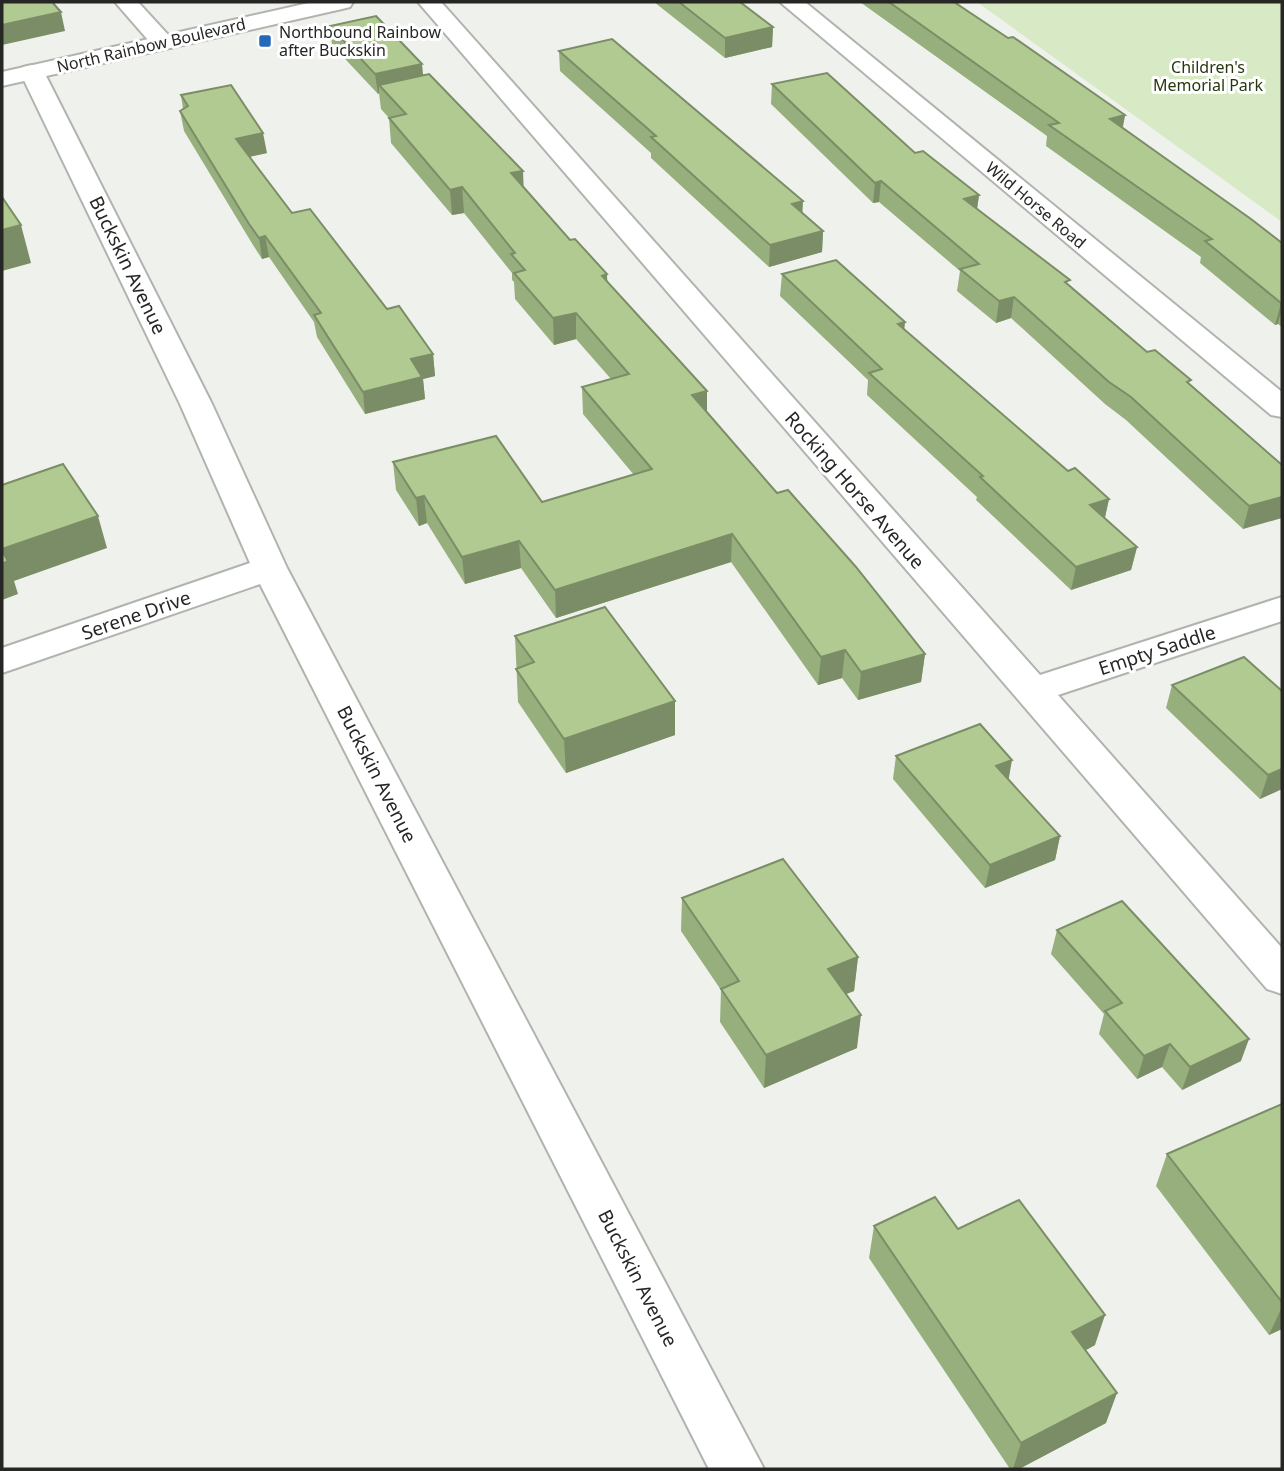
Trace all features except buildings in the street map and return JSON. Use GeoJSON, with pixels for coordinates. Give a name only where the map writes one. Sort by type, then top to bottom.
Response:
{"type":"FeatureCollection","features":[{"type":"Feature","properties":{"kind":"street"},"geometry":{"type":"LineString","coordinates":[[126,2],[163,43]]}},
{"type":"Feature","properties":{"kind":"street","name":"North Rainbow Boulevard"},"geometry":{"type":"LineString","coordinates":[[2,79],[342,2]]}},
{"type":"Feature","properties":{"kind":"street","name":"Rocking Horse Avenue"},"geometry":{"type":"LineString","coordinates":[[429,2],[1282,976]]}},
{"type":"Feature","properties":{"kind":"street","name":"Wild Horse Road"},"geometry":{"type":"LineString","coordinates":[[791,2],[1282,408]]}},
{"type":"Feature","properties":{"kind":"street","name":"Buckskin Avenue"},"geometry":{"type":"LineString","coordinates":[[32,72],[197,404],[270,568],[737,1469]]}},
{"type":"Feature","properties":{"kind":"street","name":"Serene Drive"},"geometry":{"type":"LineString","coordinates":[[2,662],[270,568]]}},
{"type":"Feature","properties":{"kind":"street","name":"Empty Saddle"},"geometry":{"type":"LineString","coordinates":[[1031,691],[1282,609]]}},
{"type":"Feature","properties":{"kind":"green space","name":"Children's Memorial Park"},"geometry":{"type":"Polygon","coordinates":[[[977,2],[1282,2],[1282,222],[977,2]]]}},
{"type":"Feature","properties":{"kind":"place","name":"Northbound Rainbow after Buckskin"},"geometry":{"type":"Point","coordinates":[265,41]}}]}
